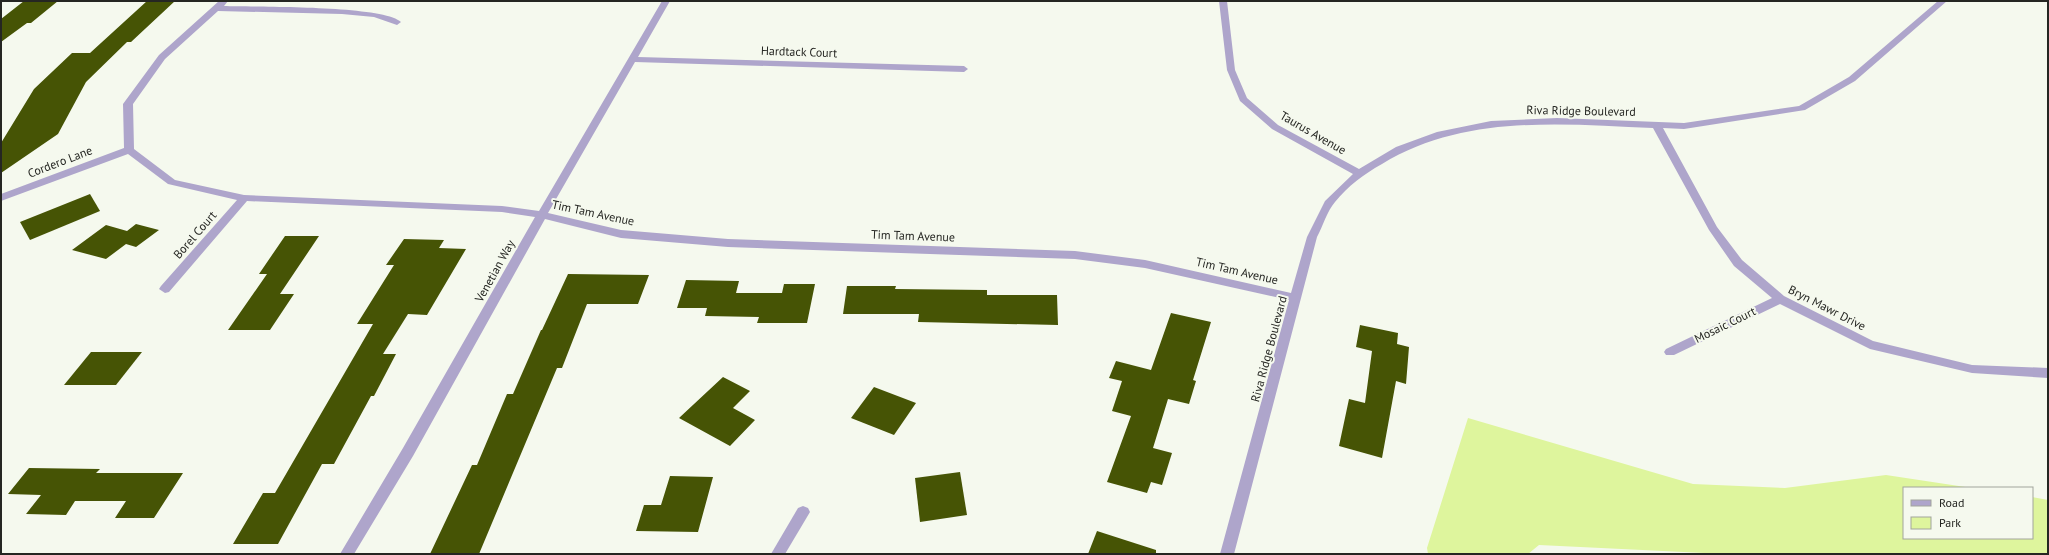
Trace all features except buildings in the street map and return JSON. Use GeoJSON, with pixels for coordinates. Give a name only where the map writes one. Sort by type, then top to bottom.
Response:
{"type":"FeatureCollection","features":[{"type":"Feature","properties":{"kind":"street"},"geometry":{"type":"LineString","coordinates":[[129,150],[128,104],[162,56],[224,1]]}},
{"type":"Feature","properties":{"kind":"street","name":"Venetian Way"},"geometry":{"type":"LineString","coordinates":[[347,554],[408,452],[542,215],[666,1]]}},
{"type":"Feature","properties":{"kind":"street","name":"Taurus Avenue"},"geometry":{"type":"LineString","coordinates":[[1223,1],[1231,70],[1243,99],[1275,127],[1359,173]]}},
{"type":"Feature","properties":{"kind":"street","name":"Riva Ridge Boulevard"},"geometry":{"type":"LineString","coordinates":[[1227,554],[1312,237],[1330,200],[1359,173],[1399,149],[1440,134],[1491,124],[1557,121],[1684,126],[1802,108],[1852,79],[1943,1]]}},
{"type":"Feature","properties":{"kind":"street"},"geometry":{"type":"LineString","coordinates":[[217,8],[342,12],[375,15],[397,22]]}},
{"type":"Feature","properties":{"kind":"street","name":"Hardtack Court"},"geometry":{"type":"LineString","coordinates":[[633,59],[964,69]]}},
{"type":"Feature","properties":{"kind":"street","name":"Bryn Mawr Drive"},"geometry":{"type":"LineString","coordinates":[[1657,126],[1713,228],[1738,263],[1780,298],[1870,345],[1972,368],[2048,373]]}},
{"type":"Feature","properties":{"kind":"street","name":"Tim Tam Avenue"},"geometry":{"type":"LineString","coordinates":[[129,150],[172,182],[244,198],[502,209],[542,215],[621,234],[728,243],[1075,255],[1145,264],[1296,298]]}},
{"type":"Feature","properties":{"kind":"street","name":"Cordero Lane"},"geometry":{"type":"LineString","coordinates":[[1,198],[129,150]]}},
{"type":"Feature","properties":{"kind":"street","name":"Borel Court"},"geometry":{"type":"LineString","coordinates":[[165,289],[244,198]]}},
{"type":"Feature","properties":{"kind":"street","name":"Mosaic Court"},"geometry":{"type":"LineString","coordinates":[[1670,352],[1780,298]]}},
{"type":"Feature","properties":{"kind":"street"},"geometry":{"type":"LineString","coordinates":[[778,554],[803,512]]}},
{"type":"Feature","properties":{"kind":"green space"},"geometry":{"type":"Polygon","coordinates":[[[1468,418],[1693,484],[1785,488],[1886,475],[1965,487],[1903,487],[1903,539],[2033,539],[2033,497],[2048,500],[2048,554],[1725,554],[1539,545],[1528,554],[1428,554],[1427,548],[1468,418]]]}}]}
